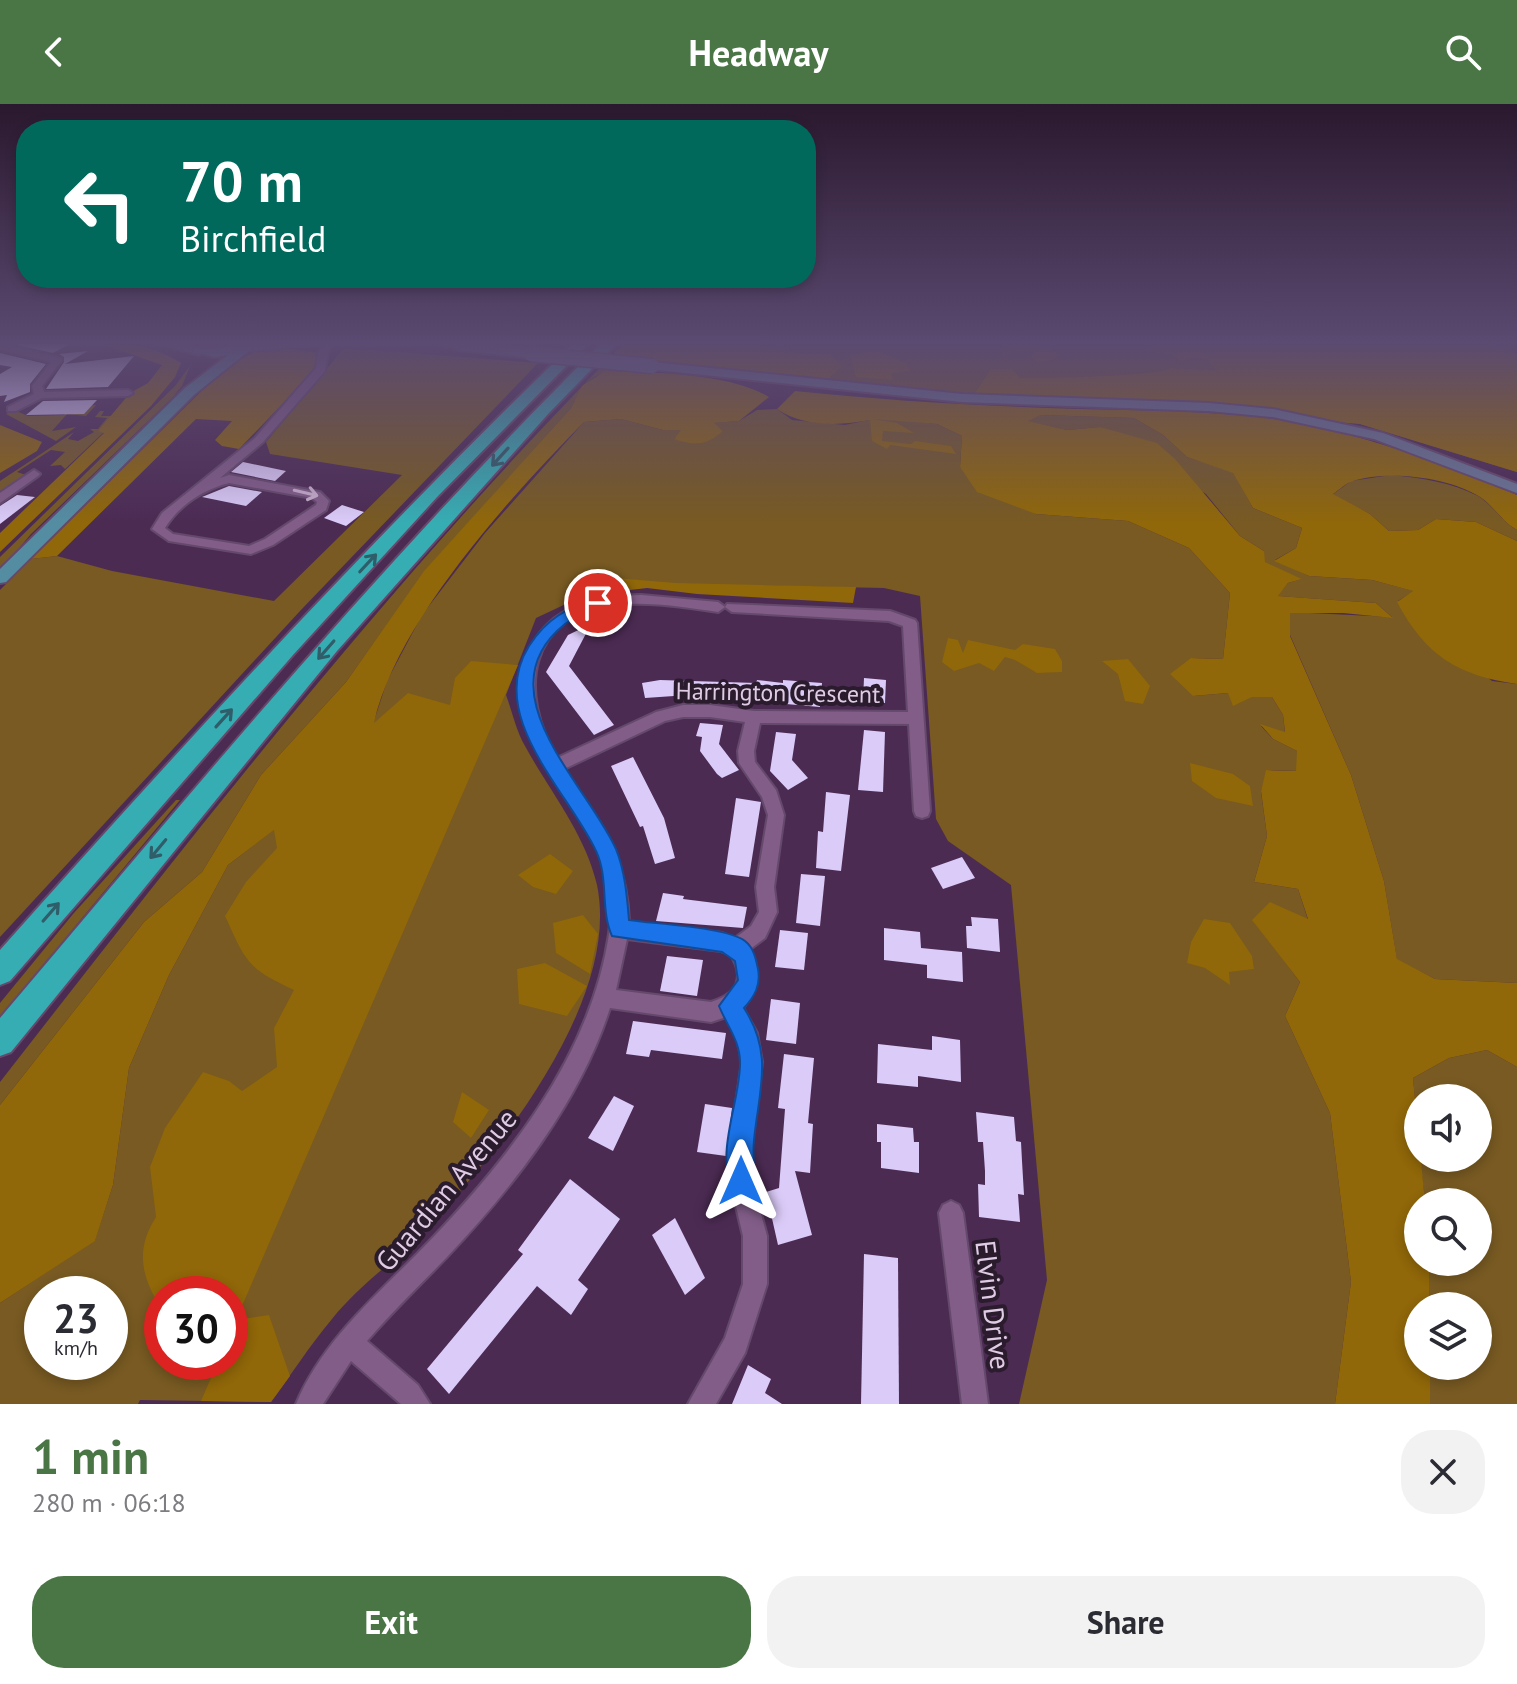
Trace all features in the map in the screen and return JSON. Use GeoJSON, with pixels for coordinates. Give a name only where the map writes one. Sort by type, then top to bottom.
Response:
{"type":"FeatureCollection","features":[{"type":"Feature","properties":{"kind":"highway"},"geometry":{"type":"LineString","coordinates":[[0,971],[295,640],[521,402]]}},
{"type":"Feature","properties":{"kind":"highway"},"geometry":{"type":"LineString","coordinates":[[0,1041],[329,646],[551,402]]}},
{"type":"Feature","properties":{"kind":"main road"},"geometry":{"type":"LineString","coordinates":[[0,578],[179,402]]}},
{"type":"Feature","properties":{"kind":"main road"},"geometry":{"type":"LineString","coordinates":[[1063,402],[1209,407],[1273,413],[1378,436],[1517,489]]}},
{"type":"Feature","properties":{"kind":"street"},"geometry":{"type":"LineString","coordinates":[[12,409],[27,402]]}},
{"type":"Feature","properties":{"kind":"street"},"geometry":{"type":"LineString","coordinates":[[202,486],[229,479],[316,495],[324,504],[274,539],[251,550],[169,537],[160,532],[160,523],[202,486],[259,440],[292,402]]}},
{"type":"Feature","properties":{"kind":"street"},"geometry":{"type":"LineString","coordinates":[[228,465],[229,479]]}},
{"type":"Feature","properties":{"kind":"street"},"geometry":{"type":"LineString","coordinates":[[0,499],[19,485],[35,481]]}},
{"type":"Feature","properties":{"kind":"street","name":"Guardian Avenue"},"geometry":{"type":"LineString","coordinates":[[309,1404],[348,1342],[442,1246],[510,1166],[554,1100],[580,1052],[603,998],[619,929],[615,886],[607,851],[535,734],[526,706],[525,679],[533,654],[544,635],[561,618],[581,608],[616,598],[725,607]]}},
{"type":"Feature","properties":{"kind":"street","name":"Harrington Crescent"},"geometry":{"type":"LineString","coordinates":[[725,607],[890,616],[910,623],[922,811]]}},
{"type":"Feature","properties":{"kind":"street","name":"Harrington Crescent"},"geometry":{"type":"LineString","coordinates":[[555,766],[661,716],[710,711],[754,717],[915,718]]}},
{"type":"Feature","properties":{"kind":"street"},"geometry":{"type":"LineString","coordinates":[[737,948],[758,932],[768,912],[765,887],[776,815],[770,795],[747,763],[754,717]]}},
{"type":"Feature","properties":{"kind":"street"},"geometry":{"type":"LineString","coordinates":[[603,998],[711,1012],[730,1006],[745,991],[749,980],[749,968],[737,948],[722,942],[619,929]]}},
{"type":"Feature","properties":{"kind":"street"},"geometry":{"type":"LineString","coordinates":[[701,1404],[736,1344],[755,1284],[755,1236],[741,1181],[741,1144],[752,1062],[747,1033],[730,1006]]}},
{"type":"Feature","properties":{"kind":"street","name":"Elvin Drive"},"geometry":{"type":"LineString","coordinates":[[951,1213],[975,1404]]}},
{"type":"Feature","properties":{"kind":"street"},"geometry":{"type":"LineString","coordinates":[[348,1342],[417,1404]]}},
{"type":"Feature","properties":{"kind":"shaded area"},"geometry":{"type":"Polygon","coordinates":[[[123,402],[155,402],[0,552],[0,533],[104,433],[98,431],[123,402]]]}},
{"type":"Feature","properties":{"kind":"shaded area"},"geometry":{"type":"Polygon","coordinates":[[[159,402],[168,402],[31,534],[0,571],[0,557],[159,402]]]}},
{"type":"Feature","properties":{"kind":"shaded area"},"geometry":{"type":"Polygon","coordinates":[[[191,402],[285,402],[239,449],[222,446],[215,440],[232,421],[196,419],[57,556],[31,559],[191,402]]]}},
{"type":"Feature","properties":{"kind":"shaded area"},"geometry":{"type":"Polygon","coordinates":[[[299,402],[501,402],[300,611],[0,937],[0,590],[31,559],[57,556],[112,571],[274,601],[402,475],[270,454],[266,442],[299,402]]]}},
{"type":"Feature","properties":{"kind":"shaded area"},"geometry":{"type":"Polygon","coordinates":[[[568,402],[574,402],[424,572],[346,682],[261,775],[202,872],[144,922],[0,1105],[0,1082],[144,898],[365,627],[568,402]]]}},
{"type":"Feature","properties":{"kind":"shaded area"},"geometry":{"type":"Polygon","coordinates":[[[574,402],[763,402],[739,421],[714,423],[723,431],[711,440],[700,443],[674,439],[681,430],[663,430],[621,419],[584,422],[524,486],[460,562],[406,644],[386,684],[374,723],[408,693],[450,705],[455,678],[471,661],[518,665],[248,1292],[248,1276],[145,1276],[143,1252],[156,1217],[150,1167],[165,1128],[203,1072],[229,1081],[242,1091],[277,1067],[274,1028],[294,990],[266,976],[250,962],[225,916],[246,882],[277,848],[274,830],[228,865],[169,975],[129,1068],[113,1185],[95,1241],[41,1276],[24,1276],[24,1287],[0,1303],[0,1105],[144,922],[202,872],[261,775],[346,682],[424,571],[574,402]]]}},
{"type":"Feature","properties":{"kind":"shaded area"},"geometry":{"type":"Polygon","coordinates":[[[784,402],[918,402],[1244,416],[1298,423],[1382,444],[1517,495],[1517,530],[1480,497],[1435,480],[1400,476],[1367,478],[1350,482],[1333,494],[1370,514],[1389,531],[1418,530],[1436,519],[1476,522],[1517,541],[1517,684],[1460,669],[1432,649],[1419,636],[1397,602],[1413,591],[1372,580],[1309,576],[1274,561],[1296,548],[1302,528],[1253,508],[1233,473],[1187,457],[1163,435],[1134,418],[1041,415],[1028,421],[1067,430],[1100,427],[1157,443],[1175,459],[1240,536],[1264,551],[1265,562],[1302,579],[1288,583],[1278,596],[1376,603],[1393,618],[1343,613],[1290,613],[1290,636],[1351,775],[1384,881],[1397,959],[1435,979],[1517,983],[1517,1067],[1487,1050],[1449,1058],[1413,1078],[1414,1084],[1404,1084],[1404,1172],[1422,1172],[1424,1188],[1404,1188],[1404,1276],[1429,1276],[1429,1292],[1404,1292],[1404,1380],[1430,1380],[1430,1404],[1335,1404],[1351,1282],[1330,1113],[1285,1016],[1300,982],[1252,920],[1270,902],[1308,919],[1298,889],[1254,882],[1267,836],[1261,791],[1266,770],[1296,771],[1297,751],[1273,739],[1260,724],[1285,732],[1283,715],[1272,697],[1252,697],[1233,706],[1228,693],[1193,696],[1170,674],[1191,658],[1223,659],[1230,593],[1189,548],[1128,521],[1036,514],[977,492],[960,467],[962,436],[937,424],[873,419],[897,423],[914,433],[883,431],[882,441],[951,446],[956,454],[890,445],[887,449],[872,441],[870,420],[822,424],[787,415],[777,409],[784,402]]]}},
{"type":"Feature","properties":{"kind":"shaded area"},"geometry":{"type":"Polygon","coordinates":[[[1083,402],[1517,402],[1517,472],[1360,424],[1083,402]]]}},
{"type":"Feature","properties":{"kind":"shaded area"},"geometry":{"type":"Polygon","coordinates":[[[1153,402],[1517,402],[1517,472],[1360,424],[1310,413],[1153,402]]]}},
{"type":"Feature","properties":{"kind":"shaded area"},"geometry":{"type":"Polygon","coordinates":[[[96,405],[86,416],[67,414],[52,431],[76,427],[56,441],[6,414],[14,410],[28,416],[64,415],[70,408],[96,405]]]}},
{"type":"Feature","properties":{"kind":"shaded area"},"geometry":{"type":"Polygon","coordinates":[[[777,409],[792,420],[845,425],[878,418],[937,424],[962,436],[960,467],[1036,514],[1128,521],[1189,548],[1230,593],[1223,659],[1191,658],[1193,696],[1228,693],[1272,697],[1283,715],[1285,733],[1261,726],[1273,739],[1297,751],[1297,771],[1267,770],[1261,792],[1267,836],[1254,882],[1298,889],[1308,920],[1253,920],[1300,982],[1285,1016],[1330,1113],[1351,1282],[1335,1404],[1019,1404],[1047,1280],[1011,885],[948,841],[936,819],[920,596],[884,588],[631,583],[600,588],[536,618],[506,695],[522,740],[584,848],[597,885],[599,930],[590,977],[572,1024],[518,1118],[486,1160],[424,1231],[342,1307],[271,1402],[140,1400],[138,1404],[0,1404],[0,1303],[24,1287],[24,1380],[128,1380],[128,1276],[41,1276],[95,1240],[113,1185],[129,1068],[169,975],[228,865],[293,815],[373,724],[387,681],[422,615],[485,533],[584,422],[621,419],[663,430],[682,430],[674,439],[723,431],[712,423],[739,421],[757,410],[777,409]]]}},
{"type":"Feature","properties":{"kind":"shaded area"},"geometry":{"type":"Polygon","coordinates":[[[104,411],[101,416],[112,416],[99,431],[104,432],[65,469],[61,465],[50,466],[65,452],[51,450],[17,472],[26,475],[0,494],[0,481],[74,432],[68,439],[78,441],[94,432],[90,429],[98,429],[107,418],[95,417],[104,411]]]}},
{"type":"Feature","properties":{"kind":"shaded area"},"geometry":{"type":"Polygon","coordinates":[[[1041,415],[1134,418],[1163,435],[1187,457],[1233,472],[1253,508],[1302,528],[1296,548],[1275,560],[1309,576],[1372,580],[1414,591],[1398,601],[1492,681],[1517,684],[1517,983],[1435,979],[1397,960],[1384,881],[1351,775],[1290,635],[1290,612],[1392,617],[1376,603],[1277,596],[1288,583],[1301,579],[1264,562],[1264,551],[1240,536],[1206,494],[1100,427],[1067,430],[1026,421],[1041,415]]]}},
{"type":"Feature","properties":{"kind":"shaded area"},"geometry":{"type":"Polygon","coordinates":[[[0,425],[42,442],[37,451],[0,473],[0,425]]]}},
{"type":"Feature","properties":{"kind":"shaded area"},"geometry":{"type":"Polygon","coordinates":[[[1391,475],[1447,484],[1478,496],[1517,530],[1517,541],[1476,522],[1436,519],[1418,530],[1389,531],[1370,514],[1332,495],[1351,481],[1391,475]]]}},
{"type":"Feature","properties":{"kind":"shaded area"},"geometry":{"type":"Polygon","coordinates":[[[615,578],[676,583],[856,587],[853,603],[647,588],[604,593],[615,578]]]}},
{"type":"Feature","properties":{"kind":"shaded area"},"geometry":{"type":"Polygon","coordinates":[[[948,638],[958,640],[963,653],[968,640],[1015,650],[1023,644],[1055,649],[1062,661],[1062,672],[1037,673],[1005,657],[994,671],[979,663],[954,671],[942,662],[948,638]]]}},
{"type":"Feature","properties":{"kind":"shaded area"},"geometry":{"type":"Polygon","coordinates":[[[1128,659],[1150,686],[1143,704],[1125,701],[1118,674],[1102,661],[1128,659]]]}},
{"type":"Feature","properties":{"kind":"shaded area"},"geometry":{"type":"Polygon","coordinates":[[[1190,763],[1233,774],[1250,786],[1253,806],[1216,798],[1192,781],[1190,763]]]}},
{"type":"Feature","properties":{"kind":"shaded area"},"geometry":{"type":"Polygon","coordinates":[[[176,800],[180,800],[0,1017],[0,1003],[73,914],[176,800]]]}},
{"type":"Feature","properties":{"kind":"shaded area"},"geometry":{"type":"Polygon","coordinates":[[[550,854],[573,871],[556,894],[533,887],[518,875],[550,854]]]}},
{"type":"Feature","properties":{"kind":"shaded area"},"geometry":{"type":"Polygon","coordinates":[[[583,915],[598,934],[590,974],[556,953],[553,923],[583,915]]]}},
{"type":"Feature","properties":{"kind":"shaded area"},"geometry":{"type":"Polygon","coordinates":[[[1204,919],[1230,923],[1252,956],[1254,969],[1229,972],[1230,985],[1205,968],[1187,963],[1191,942],[1204,919]]]}},
{"type":"Feature","properties":{"kind":"shaded area"},"geometry":{"type":"Polygon","coordinates":[[[545,963],[587,986],[567,1016],[519,1004],[517,969],[545,963]]]}},
{"type":"Feature","properties":{"kind":"shaded area"},"geometry":{"type":"Polygon","coordinates":[[[1487,1050],[1517,1067],[1517,1404],[1430,1404],[1430,1380],[1492,1380],[1492,1292],[1429,1292],[1429,1276],[1492,1276],[1492,1188],[1423,1188],[1422,1172],[1492,1172],[1492,1084],[1414,1084],[1413,1078],[1449,1058],[1487,1050]]]}},
{"type":"Feature","properties":{"kind":"shaded area"},"geometry":{"type":"Polygon","coordinates":[[[462,1092],[489,1110],[471,1138],[453,1122],[462,1092]]]}},
{"type":"Feature","properties":{"kind":"shaded area"},"geometry":{"type":"Polygon","coordinates":[[[269,1315],[290,1376],[271,1402],[201,1401],[210,1380],[248,1380],[248,1318],[269,1315]]]}},
{"type":"Feature","properties":{"kind":"building"},"geometry":{"type":"Polygon","coordinates":[[[42,402],[95,402],[84,414],[26,415],[42,402]]]}},
{"type":"Feature","properties":{"kind":"building"},"geometry":{"type":"Polygon","coordinates":[[[243,462],[286,471],[275,481],[231,472],[243,462]]]}},
{"type":"Feature","properties":{"kind":"building"},"geometry":{"type":"Polygon","coordinates":[[[229,486],[262,492],[246,506],[202,497],[229,486]]]}},
{"type":"Feature","properties":{"kind":"building"},"geometry":{"type":"Polygon","coordinates":[[[17,495],[35,497],[0,524],[0,506],[17,495]]]}},
{"type":"Feature","properties":{"kind":"building"},"geometry":{"type":"Polygon","coordinates":[[[342,505],[364,512],[346,526],[324,518],[342,505]]]}},
{"type":"Feature","properties":{"kind":"building"},"geometry":{"type":"Polygon","coordinates":[[[591,624],[569,666],[614,725],[594,735],[546,672],[568,635],[591,624]]]}},
{"type":"Feature","properties":{"kind":"building"},"geometry":{"type":"Polygon","coordinates":[[[864,678],[886,680],[885,703],[863,701],[864,678]]]}},
{"type":"Feature","properties":{"kind":"building"},"geometry":{"type":"Polygon","coordinates":[[[660,680],[822,683],[820,707],[703,694],[645,698],[642,683],[660,680]]]}},
{"type":"Feature","properties":{"kind":"building"},"geometry":{"type":"Polygon","coordinates":[[[700,723],[723,725],[719,744],[739,770],[722,778],[717,774],[700,751],[702,737],[696,736],[700,723]]]}},
{"type":"Feature","properties":{"kind":"building"},"geometry":{"type":"Polygon","coordinates":[[[864,730],[885,732],[883,792],[858,790],[864,730]]]}},
{"type":"Feature","properties":{"kind":"building"},"geometry":{"type":"Polygon","coordinates":[[[776,732],[796,734],[792,760],[808,778],[788,790],[770,771],[776,732]]]}},
{"type":"Feature","properties":{"kind":"building"},"geometry":{"type":"Polygon","coordinates":[[[633,757],[664,818],[675,858],[655,864],[643,826],[640,827],[611,766],[633,757]]]}},
{"type":"Feature","properties":{"kind":"building"},"geometry":{"type":"Polygon","coordinates":[[[826,792],[850,795],[841,871],[816,868],[818,831],[823,832],[826,792]]]}},
{"type":"Feature","properties":{"kind":"building"},"geometry":{"type":"Polygon","coordinates":[[[736,798],[761,802],[749,877],[725,874],[736,798]]]}},
{"type":"Feature","properties":{"kind":"building"},"geometry":{"type":"Polygon","coordinates":[[[962,857],[975,878],[943,889],[931,868],[962,857]]]}},
{"type":"Feature","properties":{"kind":"building"},"geometry":{"type":"Polygon","coordinates":[[[801,874],[825,876],[820,926],[796,923],[801,874]]]}},
{"type":"Feature","properties":{"kind":"building"},"geometry":{"type":"Polygon","coordinates":[[[663,893],[684,896],[683,899],[747,907],[743,928],[656,921],[663,893]]]}},
{"type":"Feature","properties":{"kind":"building"},"geometry":{"type":"Polygon","coordinates":[[[971,917],[998,919],[1000,952],[967,948],[966,926],[972,926],[971,917]]]}},
{"type":"Feature","properties":{"kind":"building"},"geometry":{"type":"Polygon","coordinates":[[[884,928],[920,932],[921,948],[962,952],[963,982],[927,978],[927,965],[884,960],[884,928]]]}},
{"type":"Feature","properties":{"kind":"building"},"geometry":{"type":"Polygon","coordinates":[[[780,930],[808,933],[804,970],[775,967],[780,930]]]}},
{"type":"Feature","properties":{"kind":"building"},"geometry":{"type":"Polygon","coordinates":[[[667,956],[703,960],[697,996],[660,991],[667,956]]]}},
{"type":"Feature","properties":{"kind":"building"},"geometry":{"type":"Polygon","coordinates":[[[771,999],[800,1003],[796,1044],[766,1040],[771,999]]]}},
{"type":"Feature","properties":{"kind":"building"},"geometry":{"type":"Polygon","coordinates":[[[633,1021],[726,1033],[722,1059],[651,1050],[649,1057],[626,1054],[633,1021]]]}},
{"type":"Feature","properties":{"kind":"building"},"geometry":{"type":"Polygon","coordinates":[[[932,1036],[960,1040],[961,1082],[918,1076],[918,1087],[877,1083],[878,1044],[932,1050],[932,1036]]]}},
{"type":"Feature","properties":{"kind":"building"},"geometry":{"type":"Polygon","coordinates":[[[784,1054],[814,1058],[808,1123],[813,1124],[810,1173],[795,1171],[812,1235],[778,1245],[766,1192],[779,1188],[785,1109],[778,1108],[784,1054]]]}},
{"type":"Feature","properties":{"kind":"building"},"geometry":{"type":"Polygon","coordinates":[[[614,1096],[634,1106],[613,1151],[588,1138],[614,1096]]]}},
{"type":"Feature","properties":{"kind":"building"},"geometry":{"type":"Polygon","coordinates":[[[705,1104],[732,1108],[726,1156],[697,1152],[705,1104]]]}},
{"type":"Feature","properties":{"kind":"building"},"geometry":{"type":"Polygon","coordinates":[[[976,1112],[1014,1117],[1016,1141],[1021,1142],[1024,1195],[1018,1194],[1020,1222],[979,1217],[978,1184],[985,1185],[985,1171],[983,1142],[978,1142],[976,1112]]]}},
{"type":"Feature","properties":{"kind":"building"},"geometry":{"type":"Polygon","coordinates":[[[877,1124],[913,1128],[914,1142],[919,1142],[919,1173],[881,1168],[877,1124]]]}},
{"type":"Feature","properties":{"kind":"building"},"geometry":{"type":"Polygon","coordinates":[[[570,1179],[620,1219],[578,1280],[588,1289],[571,1315],[537,1286],[449,1394],[427,1369],[523,1254],[518,1250],[570,1179]]]}},
{"type":"Feature","properties":{"kind":"building"},"geometry":{"type":"Polygon","coordinates":[[[675,1218],[705,1278],[685,1295],[652,1235],[675,1218]]]}},
{"type":"Feature","properties":{"kind":"building"},"geometry":{"type":"Polygon","coordinates":[[[864,1254],[898,1258],[899,1404],[861,1404],[864,1254]]]}},
{"type":"Feature","properties":{"kind":"building"},"geometry":{"type":"Polygon","coordinates":[[[748,1365],[771,1379],[765,1393],[782,1404],[732,1404],[748,1365]]]}},
{"type":"Feature","properties":{"kind":"route"},"geometry":{"type":"LineString","coordinates":[[598,603],[561,618],[544,635],[533,654],[525,679],[526,706],[535,734],[607,851],[615,886],[619,929],[722,942],[737,948],[745,957],[749,980],[745,991],[730,1006],[747,1033],[751,1046],[752,1062],[741,1144],[741,1181]]}}]}
